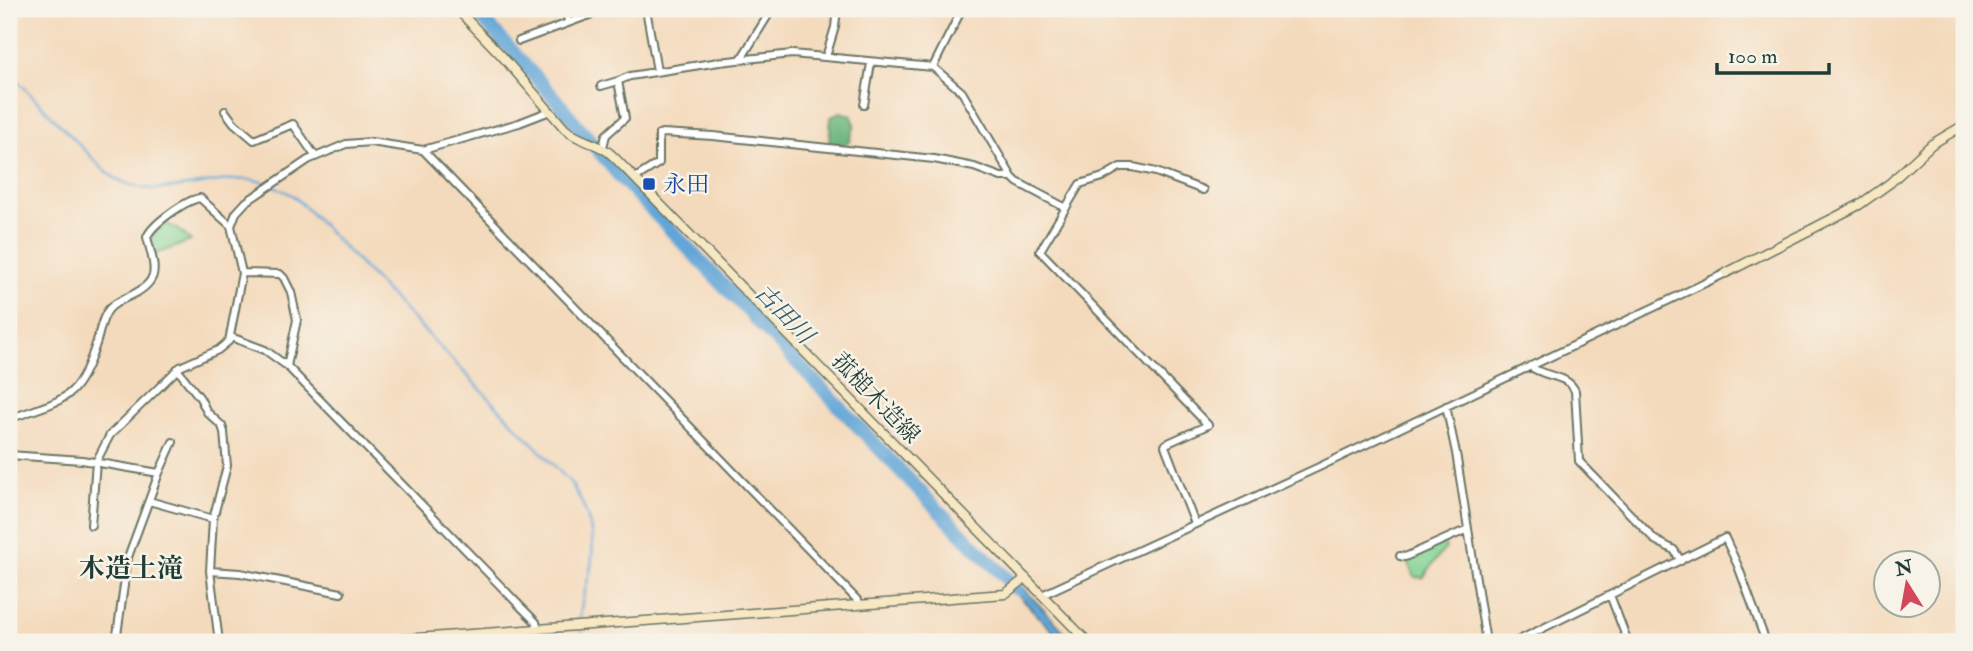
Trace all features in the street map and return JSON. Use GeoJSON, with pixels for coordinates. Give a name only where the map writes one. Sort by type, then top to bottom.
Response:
{"type":"FeatureCollection","features":[{"type":"Feature","properties":{"kind":"street","name":"菰槌木造線"},"geometry":{"type":"LineString","coordinates":[[457,9],[572,135],[582,141],[602,146],[635,178],[1023,580],[1042,595],[1087,642]]}},
{"type":"Feature","properties":{"kind":"street"},"geometry":{"type":"LineString","coordinates":[[565,9],[568,21]]}},
{"type":"Feature","properties":{"kind":"street"},"geometry":{"type":"LineString","coordinates":[[519,41],[606,9]]}},
{"type":"Feature","properties":{"kind":"street"},"geometry":{"type":"LineString","coordinates":[[646,9],[657,71]]}},
{"type":"Feature","properties":{"kind":"street"},"geometry":{"type":"LineString","coordinates":[[741,59],[772,9]]}},
{"type":"Feature","properties":{"kind":"street"},"geometry":{"type":"LineString","coordinates":[[826,57],[838,9]]}},
{"type":"Feature","properties":{"kind":"street"},"geometry":{"type":"LineString","coordinates":[[933,67],[962,9]]}},
{"type":"Feature","properties":{"kind":"street"},"geometry":{"type":"LineString","coordinates":[[601,86],[657,71],[792,54],[933,67],[962,92],[1012,177],[1066,208]]}},
{"type":"Feature","properties":{"kind":"street"},"geometry":{"type":"LineString","coordinates":[[864,105],[871,63]]}},
{"type":"Feature","properties":{"kind":"street"},"geometry":{"type":"LineString","coordinates":[[602,146],[606,135],[625,118],[618,81]]}},
{"type":"Feature","properties":{"kind":"street"},"geometry":{"type":"LineString","coordinates":[[225,111],[234,123],[254,140],[293,124],[314,156]]}},
{"type":"Feature","properties":{"kind":"street"},"geometry":{"type":"LineString","coordinates":[[230,226],[236,213],[254,195],[314,156],[338,146],[362,142],[422,150],[530,120],[550,111]]}},
{"type":"Feature","properties":{"kind":"street"},"geometry":{"type":"LineString","coordinates":[[1042,595],[1726,273],[1859,205],[1882,190],[1933,144],[1964,125]]}},
{"type":"Feature","properties":{"kind":"street"},"geometry":{"type":"LineString","coordinates":[[635,178],[659,163],[659,134],[662,133],[918,157],[962,164],[1001,177],[1012,177]]}},
{"type":"Feature","properties":{"kind":"street"},"geometry":{"type":"LineString","coordinates":[[422,150],[862,605]]}},
{"type":"Feature","properties":{"kind":"street"},"geometry":{"type":"LineString","coordinates":[[1195,524],[1165,446],[1208,425],[1040,251],[1080,184],[1103,177],[1120,167],[1156,172],[1203,190]]}},
{"type":"Feature","properties":{"kind":"street"},"geometry":{"type":"LineString","coordinates":[[9,419],[60,401],[79,385],[89,366],[108,310],[116,302],[141,290],[152,278],[155,265],[147,237],[152,229],[187,203],[200,198],[230,226],[242,273],[231,337],[224,347],[177,369],[105,443],[96,462],[91,525]]}},
{"type":"Feature","properties":{"kind":"street"},"geometry":{"type":"LineString","coordinates":[[242,273],[279,274],[288,284],[298,320],[287,366]]}},
{"type":"Feature","properties":{"kind":"street"},"geometry":{"type":"LineString","coordinates":[[231,337],[265,349],[287,366],[536,622],[538,629]]}},
{"type":"Feature","properties":{"kind":"street"},"geometry":{"type":"LineString","coordinates":[[1530,366],[1539,373],[1562,379],[1573,386],[1579,461],[1655,540],[1674,550],[1681,561]]}},
{"type":"Feature","properties":{"kind":"street"},"geometry":{"type":"LineString","coordinates":[[177,369],[200,398],[207,412],[223,428],[227,466],[213,519],[210,572],[219,642]]}},
{"type":"Feature","properties":{"kind":"street"},"geometry":{"type":"LineString","coordinates":[[1446,406],[1486,642]]}},
{"type":"Feature","properties":{"kind":"street"},"geometry":{"type":"LineString","coordinates":[[116,642],[128,557],[173,442]]}},
{"type":"Feature","properties":{"kind":"street"},"geometry":{"type":"LineString","coordinates":[[9,455],[96,462],[159,473]]}},
{"type":"Feature","properties":{"kind":"street"},"geometry":{"type":"LineString","coordinates":[[149,501],[213,519]]}},
{"type":"Feature","properties":{"kind":"street"},"geometry":{"type":"LineString","coordinates":[[1400,556],[1405,557],[1468,529]]}},
{"type":"Feature","properties":{"kind":"street"},"geometry":{"type":"LineString","coordinates":[[1515,642],[1727,539],[1766,642]]}},
{"type":"Feature","properties":{"kind":"street"},"geometry":{"type":"LineString","coordinates":[[210,572],[240,573],[341,593]]}},
{"type":"Feature","properties":{"kind":"street"},"geometry":{"type":"LineString","coordinates":[[363,642],[1009,593],[1023,580]]}},
{"type":"Feature","properties":{"kind":"street"},"geometry":{"type":"LineString","coordinates":[[1610,595],[1628,642]]}},
{"type":"Feature","properties":{"kind":"green space"},"geometry":{"type":"Polygon","coordinates":[[[840,112],[851,115],[855,124],[849,142],[845,145],[829,142],[831,117],[840,112]]]}},
{"type":"Feature","properties":{"kind":"green space"},"geometry":{"type":"Polygon","coordinates":[[[165,223],[178,229],[191,241],[156,254],[150,238],[165,223]]]}},
{"type":"Feature","properties":{"kind":"green space"},"geometry":{"type":"Polygon","coordinates":[[[1443,542],[1446,548],[1423,578],[1415,577],[1406,560],[1443,542]]]}},
{"type":"Feature","properties":{"kind":"water"},"geometry":{"type":"Polygon","coordinates":[[[1008,572],[1074,642],[1063,642],[1002,578],[1008,572]]]}},
{"type":"Feature","properties":{"kind":"waterway","name":"古田川"},"geometry":{"type":"LineString","coordinates":[[474,9],[557,101],[622,179],[937,509],[1017,589]]}},
{"type":"Feature","properties":{"kind":"waterway"},"geometry":{"type":"LineString","coordinates":[[9,72],[103,169],[122,182],[141,188],[161,189],[223,181],[264,182]]}},
{"type":"Feature","properties":{"kind":"waterway"},"geometry":{"type":"LineString","coordinates":[[274,186],[292,195],[303,205],[570,482],[589,522],[592,544],[591,566],[580,620]]}},
{"type":"Feature","properties":{"kind":"waterway"},"geometry":{"type":"LineString","coordinates":[[581,631],[583,642]]}},
{"type":"Feature","properties":{"kind":"place","name":"永田"},"geometry":{"type":"Point","coordinates":[649,184]}},
{"type":"Feature","properties":{"kind":"district","name":"木造土滝"},"geometry":{"type":"Point","coordinates":[131,569]}}]}
